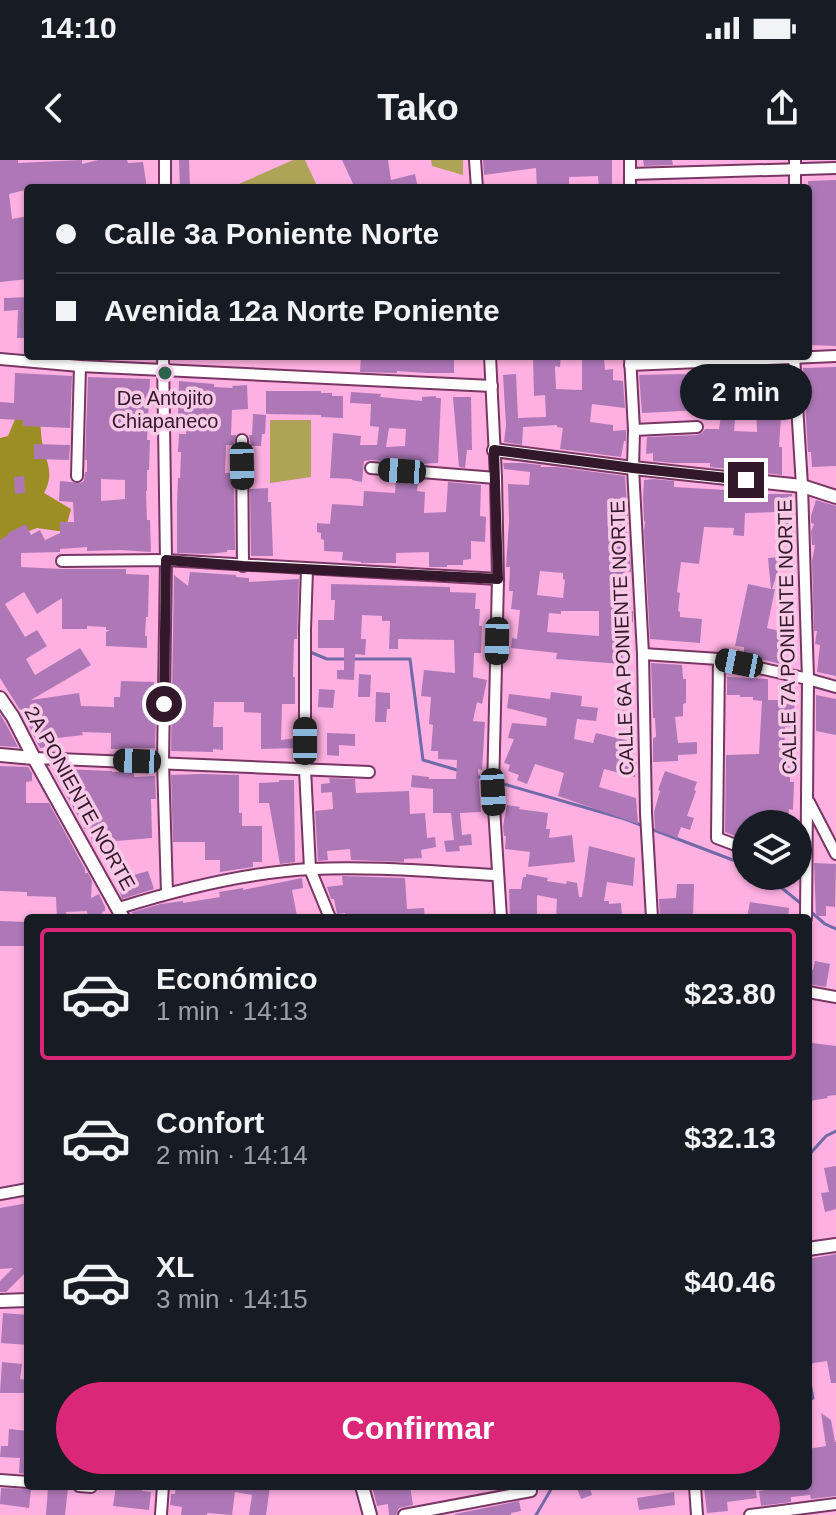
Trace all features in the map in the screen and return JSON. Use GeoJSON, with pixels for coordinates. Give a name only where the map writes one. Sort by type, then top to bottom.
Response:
{"type":"FeatureCollection","features":[{"type":"Feature","properties":{"kind":"street"},"geometry":{"type":"LineString","coordinates":[[165,160],[165,184]]}},
{"type":"Feature","properties":{"kind":"street"},"geometry":{"type":"LineString","coordinates":[[475,160],[477,184]]}},
{"type":"Feature","properties":{"kind":"street"},"geometry":{"type":"LineString","coordinates":[[630,160],[630,184]]}},
{"type":"Feature","properties":{"kind":"street"},"geometry":{"type":"LineString","coordinates":[[630,174],[795,164],[836,168]]}},
{"type":"Feature","properties":{"kind":"street"},"geometry":{"type":"LineString","coordinates":[[812,357],[836,356]]}},
{"type":"Feature","properties":{"kind":"street"},"geometry":{"type":"LineString","coordinates":[[0,359],[80,366],[492,386]]}},
{"type":"Feature","properties":{"kind":"street"},"geometry":{"type":"LineString","coordinates":[[163,360],[166,560],[163,762],[167,893]]}},
{"type":"Feature","properties":{"kind":"street"},"geometry":{"type":"LineString","coordinates":[[490,360],[498,579],[493,792],[501,914]]}},
{"type":"Feature","properties":{"kind":"street","name":"CALLE 6A PONIENTE NORTE"},"geometry":{"type":"LineString","coordinates":[[630,360],[652,914]]}},
{"type":"Feature","properties":{"kind":"street","name":"CALLE 7A PONIENTE NORTE"},"geometry":{"type":"LineString","coordinates":[[794,360],[808,679],[806,810]]}},
{"type":"Feature","properties":{"kind":"street"},"geometry":{"type":"LineString","coordinates":[[77,476],[80,366]]}},
{"type":"Feature","properties":{"kind":"street"},"geometry":{"type":"LineString","coordinates":[[634,430],[697,427]]}},
{"type":"Feature","properties":{"kind":"street"},"geometry":{"type":"LineString","coordinates":[[242,440],[243,566]]}},
{"type":"Feature","properties":{"kind":"street"},"geometry":{"type":"LineString","coordinates":[[494,450],[802,486],[836,497]]}},
{"type":"Feature","properties":{"kind":"street"},"geometry":{"type":"LineString","coordinates":[[371,468],[496,478]]}},
{"type":"Feature","properties":{"kind":"street"},"geometry":{"type":"LineString","coordinates":[[62,561],[166,560],[498,579]]}},
{"type":"Feature","properties":{"kind":"street"},"geometry":{"type":"LineString","coordinates":[[307,569],[305,769],[310,869],[328,914]]}},
{"type":"Feature","properties":{"kind":"street"},"geometry":{"type":"LineString","coordinates":[[643,654],[719,659],[836,687]]}},
{"type":"Feature","properties":{"kind":"street"},"geometry":{"type":"LineString","coordinates":[[719,659],[717,838],[732,844]]}},
{"type":"Feature","properties":{"kind":"street","name":"2A PONIENTE NORTE"},"geometry":{"type":"LineString","coordinates":[[0,698],[121,913]]}},
{"type":"Feature","properties":{"kind":"street"},"geometry":{"type":"LineString","coordinates":[[0,755],[369,772]]}},
{"type":"Feature","properties":{"kind":"street"},"geometry":{"type":"LineString","coordinates":[[807,799],[836,854]]}},
{"type":"Feature","properties":{"kind":"street"},"geometry":{"type":"LineString","coordinates":[[121,913],[167,893],[241,878],[310,869],[497,875]]}},
{"type":"Feature","properties":{"kind":"street","name":"CALLE 7A PONIENTE NORTE"},"geometry":{"type":"LineString","coordinates":[[804,890],[806,914]]}},
{"type":"Feature","properties":{"kind":"street"},"geometry":{"type":"LineString","coordinates":[[812,993],[836,997]]}},
{"type":"Feature","properties":{"kind":"street"},"geometry":{"type":"LineString","coordinates":[[0,1194],[24,1190]]}},
{"type":"Feature","properties":{"kind":"street"},"geometry":{"type":"LineString","coordinates":[[812,1248],[836,1245]]}},
{"type":"Feature","properties":{"kind":"street"},"geometry":{"type":"LineString","coordinates":[[0,1301],[24,1300]]}},
{"type":"Feature","properties":{"kind":"street"},"geometry":{"type":"LineString","coordinates":[[0,1480],[24,1482]]}},
{"type":"Feature","properties":{"kind":"street"},"geometry":{"type":"LineString","coordinates":[[161,1514],[163,1490]]}},
{"type":"Feature","properties":{"kind":"street"},"geometry":{"type":"LineString","coordinates":[[363,1490],[370,1515]]}},
{"type":"Feature","properties":{"kind":"street"},"geometry":{"type":"LineString","coordinates":[[695,1490],[697,1515]]}},
{"type":"Feature","properties":{"kind":"street"},"geometry":{"type":"LineString","coordinates":[[404,1515],[531,1491]]}},
{"type":"Feature","properties":{"kind":"street"},"geometry":{"type":"LineString","coordinates":[[750,1515],[836,1504]]}},
{"type":"Feature","properties":{"kind":"shaded area"},"geometry":{"type":"Polygon","coordinates":[[[293,160],[305,160],[316,184],[239,184],[293,160]]]}},
{"type":"Feature","properties":{"kind":"shaded area"},"geometry":{"type":"Polygon","coordinates":[[[431,160],[463,160],[463,175],[432,166],[431,160]]]}},
{"type":"Feature","properties":{"kind":"shaded area"},"geometry":{"type":"Polygon","coordinates":[[[16,417],[40,422],[49,473],[44,493],[71,509],[65,532],[37,528],[0,542],[0,438],[8,436],[16,417]]]}},
{"type":"Feature","properties":{"kind":"shaded area"},"geometry":{"type":"Polygon","coordinates":[[[270,420],[311,420],[311,477],[270,483],[270,420]]]}},
{"type":"Feature","properties":{"kind":"building"},"geometry":{"type":"Polygon","coordinates":[[[0,160],[18,160],[18,163],[82,160],[82,164],[98,160],[143,162],[146,184],[24,184],[24,190],[9,194],[12,219],[24,217],[24,279],[0,282],[0,160]]]}},
{"type":"Feature","properties":{"kind":"building"},"geometry":{"type":"Polygon","coordinates":[[[179,160],[189,160],[190,184],[180,184],[179,160]]]}},
{"type":"Feature","properties":{"kind":"building"},"geometry":{"type":"Polygon","coordinates":[[[342,160],[388,160],[391,180],[415,174],[417,184],[353,184],[342,160]]]}},
{"type":"Feature","properties":{"kind":"building"},"geometry":{"type":"Polygon","coordinates":[[[483,160],[612,160],[612,184],[599,184],[598,176],[569,177],[569,184],[537,184],[536,168],[484,175],[483,160]]]}},
{"type":"Feature","properties":{"kind":"building"},"geometry":{"type":"Polygon","coordinates":[[[643,160],[672,160],[673,165],[644,166],[643,160]]]}},
{"type":"Feature","properties":{"kind":"building"},"geometry":{"type":"Polygon","coordinates":[[[836,180],[836,346],[812,345],[812,184],[808,181],[836,180]]]}},
{"type":"Feature","properties":{"kind":"building"},"geometry":{"type":"Polygon","coordinates":[[[24,297],[24,338],[17,338],[18,310],[4,311],[4,298],[24,297]]]}},
{"type":"Feature","properties":{"kind":"building"},"geometry":{"type":"Polygon","coordinates":[[[361,360],[454,360],[454,373],[360,372],[361,360]]]}},
{"type":"Feature","properties":{"kind":"building"},"geometry":{"type":"Polygon","coordinates":[[[533,360],[561,360],[560,367],[555,366],[556,389],[582,390],[582,360],[604,360],[605,370],[613,369],[613,380],[623,381],[625,408],[592,404],[590,422],[613,425],[613,431],[626,430],[621,457],[560,449],[563,428],[557,425],[523,427],[522,445],[504,442],[503,375],[516,374],[518,418],[546,417],[545,395],[534,396],[533,360]]]}},
{"type":"Feature","properties":{"kind":"building"},"geometry":{"type":"Polygon","coordinates":[[[836,367],[836,466],[812,467],[811,452],[808,452],[803,368],[836,367]]]}},
{"type":"Feature","properties":{"kind":"building"},"geometry":{"type":"Polygon","coordinates":[[[778,372],[783,416],[779,447],[782,447],[782,475],[710,467],[710,463],[653,461],[653,453],[646,454],[647,437],[697,435],[705,429],[719,429],[722,409],[642,413],[639,375],[716,377],[778,372]],[[756,409],[736,410],[734,431],[757,432],[756,409]]]}},
{"type":"Feature","properties":{"kind":"building"},"geometry":{"type":"Polygon","coordinates":[[[15,373],[72,376],[70,428],[23,426],[23,420],[0,419],[0,402],[14,403],[15,373]]]}},
{"type":"Feature","properties":{"kind":"building"},"geometry":{"type":"Polygon","coordinates":[[[88,377],[150,379],[146,491],[151,552],[87,551],[87,547],[60,549],[60,552],[21,553],[21,567],[126,569],[126,574],[149,575],[147,648],[106,646],[106,632],[110,630],[106,627],[62,629],[62,598],[37,614],[24,592],[5,604],[25,637],[37,630],[47,646],[26,659],[35,675],[80,648],[91,665],[31,700],[79,693],[81,706],[114,707],[114,697],[120,697],[121,681],[154,682],[155,748],[111,749],[111,733],[82,732],[83,735],[49,739],[51,746],[40,748],[20,708],[0,678],[0,540],[26,524],[31,535],[40,530],[45,540],[60,533],[60,522],[74,522],[73,502],[59,501],[60,481],[84,481],[87,472],[88,377]],[[101,479],[101,501],[125,499],[125,480],[101,479]]]}},
{"type":"Feature","properties":{"kind":"building"},"geometry":{"type":"Polygon","coordinates":[[[179,381],[214,384],[214,387],[247,385],[248,409],[232,410],[231,435],[236,435],[234,445],[226,445],[225,473],[234,473],[235,550],[208,554],[177,553],[179,434],[186,434],[187,416],[178,416],[179,381]]]}},
{"type":"Feature","properties":{"kind":"building"},"geometry":{"type":"Polygon","coordinates":[[[266,391],[321,391],[332,393],[332,396],[343,396],[343,418],[266,414],[266,391]]]}},
{"type":"Feature","properties":{"kind":"building"},"geometry":{"type":"Polygon","coordinates":[[[351,392],[422,401],[422,397],[441,398],[438,463],[371,460],[364,461],[362,482],[330,478],[333,433],[361,436],[360,445],[377,445],[379,427],[370,426],[371,404],[350,403],[351,392]],[[389,428],[386,447],[405,446],[406,429],[389,428]]]}},
{"type":"Feature","properties":{"kind":"building"},"geometry":{"type":"Polygon","coordinates":[[[453,397],[471,397],[472,450],[467,450],[465,468],[459,467],[453,397]]]}},
{"type":"Feature","properties":{"kind":"building"},"geometry":{"type":"Polygon","coordinates":[[[253,414],[266,415],[261,446],[251,446],[249,435],[252,435],[253,414]]]}},
{"type":"Feature","properties":{"kind":"building"},"geometry":{"type":"Polygon","coordinates":[[[34,444],[70,445],[69,460],[34,459],[34,444]]]}},
{"type":"Feature","properties":{"kind":"building"},"geometry":{"type":"Polygon","coordinates":[[[503,463],[522,463],[625,476],[628,520],[625,554],[630,554],[631,572],[624,573],[622,602],[625,602],[625,611],[633,611],[633,622],[627,622],[622,664],[556,659],[557,653],[511,648],[512,638],[517,639],[520,610],[511,609],[513,591],[509,591],[510,567],[506,567],[508,484],[529,485],[530,472],[504,469],[503,463]],[[540,571],[537,595],[563,598],[563,573],[540,571]],[[561,611],[561,614],[549,613],[547,632],[599,636],[599,611],[561,611]]]}},
{"type":"Feature","properties":{"kind":"building"},"geometry":{"type":"Polygon","coordinates":[[[24,476],[25,493],[15,494],[14,477],[24,476]]]}},
{"type":"Feature","properties":{"kind":"building"},"geometry":{"type":"Polygon","coordinates":[[[396,478],[409,479],[408,484],[418,484],[417,491],[425,492],[424,513],[446,512],[448,482],[481,485],[480,516],[486,517],[485,542],[471,541],[471,559],[463,560],[463,565],[429,567],[429,552],[396,553],[396,563],[361,563],[342,560],[343,552],[324,551],[324,540],[317,532],[317,523],[330,524],[332,504],[363,506],[364,491],[395,493],[396,478]]]}},
{"type":"Feature","properties":{"kind":"building"},"geometry":{"type":"Polygon","coordinates":[[[644,480],[674,481],[674,487],[746,494],[792,494],[793,526],[780,527],[779,512],[745,513],[744,536],[733,535],[734,528],[704,527],[699,564],[681,562],[678,611],[680,617],[702,619],[700,643],[650,639],[643,499],[644,480]]]}},
{"type":"Feature","properties":{"kind":"building"},"geometry":{"type":"Polygon","coordinates":[[[268,488],[273,556],[251,556],[250,489],[268,488]]]}},
{"type":"Feature","properties":{"kind":"building"},"geometry":{"type":"Polygon","coordinates":[[[816,500],[836,506],[836,676],[817,672],[820,645],[815,644],[817,631],[814,631],[812,561],[815,545],[812,545],[811,532],[814,524],[811,523],[811,516],[816,500]]]}},
{"type":"Feature","properties":{"kind":"building"},"geometry":{"type":"Polygon","coordinates":[[[791,556],[792,570],[778,571],[772,589],[775,589],[767,628],[788,633],[781,664],[744,655],[744,647],[735,646],[748,584],[771,589],[768,558],[791,556]]]}},
{"type":"Feature","properties":{"kind":"building"},"geometry":{"type":"Polygon","coordinates":[[[190,572],[236,575],[249,578],[249,582],[299,579],[297,639],[294,639],[295,704],[282,704],[281,740],[296,738],[297,748],[261,749],[261,713],[244,712],[244,702],[214,702],[213,727],[223,727],[223,750],[171,751],[174,575],[188,586],[190,572]]]}},
{"type":"Feature","properties":{"kind":"building"},"geometry":{"type":"Polygon","coordinates":[[[331,584],[450,587],[450,592],[476,593],[475,609],[480,609],[479,626],[482,626],[481,653],[474,653],[473,677],[487,680],[482,704],[477,702],[473,721],[485,722],[482,770],[478,769],[481,812],[460,813],[462,835],[471,834],[472,845],[459,846],[460,851],[446,852],[444,841],[454,840],[451,813],[433,813],[433,789],[411,787],[412,775],[429,779],[456,779],[457,760],[438,759],[438,751],[431,751],[431,697],[421,696],[424,670],[455,673],[454,640],[398,639],[398,649],[389,649],[390,621],[382,621],[382,616],[362,615],[361,639],[366,639],[365,655],[355,654],[354,680],[337,679],[337,670],[344,670],[344,648],[318,648],[318,620],[334,620],[335,600],[331,600],[331,584]]]}},
{"type":"Feature","properties":{"kind":"building"},"geometry":{"type":"Polygon","coordinates":[[[651,663],[682,665],[683,679],[686,679],[686,703],[683,704],[683,716],[675,717],[678,743],[697,742],[697,754],[678,755],[678,761],[653,762],[653,738],[656,737],[651,663]]]}},
{"type":"Feature","properties":{"kind":"building"},"geometry":{"type":"Polygon","coordinates":[[[359,674],[371,675],[370,697],[358,697],[359,674]]]}},
{"type":"Feature","properties":{"kind":"building"},"geometry":{"type":"Polygon","coordinates":[[[727,677],[768,679],[768,700],[795,700],[793,727],[785,727],[784,757],[789,757],[790,782],[794,782],[793,810],[732,810],[732,835],[725,832],[726,755],[759,754],[762,701],[753,700],[753,697],[727,695],[727,677]]]}},
{"type":"Feature","properties":{"kind":"building"},"geometry":{"type":"Polygon","coordinates":[[[319,689],[335,690],[333,708],[318,707],[319,689]]]}},
{"type":"Feature","properties":{"kind":"building"},"geometry":{"type":"Polygon","coordinates":[[[376,692],[390,693],[386,722],[375,722],[376,692]]]}},
{"type":"Feature","properties":{"kind":"building"},"geometry":{"type":"Polygon","coordinates":[[[551,692],[582,696],[581,706],[598,708],[596,721],[577,719],[574,739],[593,743],[596,733],[634,742],[630,759],[637,761],[635,777],[604,769],[599,787],[636,798],[638,824],[558,796],[564,773],[535,764],[527,784],[517,780],[519,775],[508,771],[510,765],[504,763],[514,739],[508,738],[512,723],[546,726],[547,718],[507,708],[509,694],[550,699],[551,692]]]}},
{"type":"Feature","properties":{"kind":"building"},"geometry":{"type":"Polygon","coordinates":[[[816,695],[836,699],[836,735],[816,731],[816,695]]]}},
{"type":"Feature","properties":{"kind":"building"},"geometry":{"type":"Polygon","coordinates":[[[622,710],[635,712],[634,725],[621,724],[622,710]]]}},
{"type":"Feature","properties":{"kind":"building"},"geometry":{"type":"Polygon","coordinates":[[[0,714],[7,726],[18,747],[0,746],[0,714]]]}},
{"type":"Feature","properties":{"kind":"building"},"geometry":{"type":"Polygon","coordinates":[[[327,733],[355,734],[355,746],[339,745],[339,756],[327,755],[327,733]]]}},
{"type":"Feature","properties":{"kind":"building"},"geometry":{"type":"Polygon","coordinates":[[[0,766],[28,767],[32,781],[26,782],[26,803],[49,803],[92,881],[91,898],[99,894],[105,911],[102,914],[87,914],[87,911],[57,914],[56,897],[0,891],[0,766]]]}},
{"type":"Feature","properties":{"kind":"building"},"geometry":{"type":"Polygon","coordinates":[[[61,769],[134,772],[134,777],[155,776],[156,799],[151,799],[152,838],[92,843],[90,828],[84,829],[82,814],[78,816],[55,775],[61,769]]]}},
{"type":"Feature","properties":{"kind":"building"},"geometry":{"type":"Polygon","coordinates":[[[665,771],[697,782],[687,816],[694,818],[690,830],[681,827],[677,838],[655,830],[654,812],[665,771]]]}},
{"type":"Feature","properties":{"kind":"building"},"geometry":{"type":"Polygon","coordinates":[[[171,775],[239,775],[242,826],[262,826],[262,862],[253,862],[253,867],[220,872],[220,860],[205,860],[205,842],[173,842],[171,775]]]}},
{"type":"Feature","properties":{"kind":"building"},"geometry":{"type":"Polygon","coordinates":[[[329,778],[355,779],[356,793],[409,791],[410,814],[425,813],[427,838],[435,837],[436,847],[421,850],[422,858],[404,859],[404,862],[351,860],[350,849],[327,851],[328,860],[318,861],[315,811],[333,809],[332,792],[321,793],[321,784],[330,783],[329,778]]]}},
{"type":"Feature","properties":{"kind":"building"},"geometry":{"type":"Polygon","coordinates":[[[294,780],[295,862],[280,864],[269,803],[259,803],[259,783],[294,780]]]}},
{"type":"Feature","properties":{"kind":"building"},"geometry":{"type":"Polygon","coordinates":[[[507,805],[548,813],[546,829],[550,829],[549,838],[572,835],[575,862],[528,867],[530,852],[505,849],[503,826],[507,805]]]}},
{"type":"Feature","properties":{"kind":"building"},"geometry":{"type":"Polygon","coordinates":[[[589,846],[635,858],[633,886],[607,882],[604,901],[621,903],[622,914],[556,914],[557,899],[537,895],[537,914],[510,914],[509,889],[521,889],[526,874],[548,878],[547,881],[577,883],[579,897],[582,897],[589,846]]]}},
{"type":"Feature","properties":{"kind":"building"},"geometry":{"type":"Polygon","coordinates":[[[814,863],[836,864],[835,907],[826,906],[826,916],[816,916],[814,863]]]}},
{"type":"Feature","properties":{"kind":"building"},"geometry":{"type":"Polygon","coordinates":[[[148,871],[154,889],[122,899],[116,880],[148,871]]]}},
{"type":"Feature","properties":{"kind":"building"},"geometry":{"type":"Polygon","coordinates":[[[342,876],[405,878],[407,909],[424,908],[425,914],[337,914],[327,887],[343,885],[342,876]]]}},
{"type":"Feature","properties":{"kind":"building"},"geometry":{"type":"Polygon","coordinates":[[[302,878],[303,888],[292,890],[297,914],[132,914],[161,904],[220,897],[219,892],[302,878]]]}},
{"type":"Feature","properties":{"kind":"building"},"geometry":{"type":"Polygon","coordinates":[[[677,884],[694,884],[693,914],[660,914],[659,899],[676,898],[677,884]]]}},
{"type":"Feature","properties":{"kind":"building"},"geometry":{"type":"Polygon","coordinates":[[[750,902],[789,908],[788,914],[748,914],[750,902]]]}},
{"type":"Feature","properties":{"kind":"building"},"geometry":{"type":"Polygon","coordinates":[[[0,921],[24,922],[24,946],[0,946],[0,921]]]}},
{"type":"Feature","properties":{"kind":"building"},"geometry":{"type":"Polygon","coordinates":[[[815,961],[830,964],[826,987],[812,985],[815,961]]]}},
{"type":"Feature","properties":{"kind":"building"},"geometry":{"type":"Polygon","coordinates":[[[812,1043],[836,1046],[836,1095],[812,1101],[812,1043]]]}},
{"type":"Feature","properties":{"kind":"building"},"geometry":{"type":"Polygon","coordinates":[[[836,1166],[836,1209],[825,1212],[821,1193],[829,1192],[824,1168],[836,1166]]]}},
{"type":"Feature","properties":{"kind":"building"},"geometry":{"type":"Polygon","coordinates":[[[24,1204],[24,1274],[6,1292],[0,1292],[0,1281],[13,1268],[0,1269],[0,1208],[24,1204]]]}},
{"type":"Feature","properties":{"kind":"building"},"geometry":{"type":"Polygon","coordinates":[[[836,1254],[836,1383],[831,1383],[827,1361],[812,1363],[812,1258],[836,1254]]]}},
{"type":"Feature","properties":{"kind":"building"},"geometry":{"type":"Polygon","coordinates":[[[3,1313],[24,1315],[24,1345],[1,1343],[3,1313]]]}},
{"type":"Feature","properties":{"kind":"building"},"geometry":{"type":"Polygon","coordinates":[[[2,1362],[22,1364],[20,1379],[24,1380],[24,1393],[0,1393],[2,1362]]]}},
{"type":"Feature","properties":{"kind":"building"},"geometry":{"type":"Polygon","coordinates":[[[821,1413],[831,1420],[836,1442],[836,1496],[811,1499],[810,1495],[791,1497],[791,1502],[761,1506],[759,1491],[812,1490],[812,1448],[826,1446],[821,1413]]]}},
{"type":"Feature","properties":{"kind":"building"},"geometry":{"type":"Polygon","coordinates":[[[9,1429],[24,1431],[24,1474],[19,1473],[20,1458],[0,1457],[1,1446],[8,1446],[9,1429]]]}},
{"type":"Feature","properties":{"kind":"building"},"geometry":{"type":"Polygon","coordinates":[[[1,1488],[31,1490],[29,1508],[0,1504],[1,1488]]]}},
{"type":"Feature","properties":{"kind":"building"},"geometry":{"type":"Polygon","coordinates":[[[48,1490],[68,1490],[65,1515],[46,1515],[48,1490]]]}},
{"type":"Feature","properties":{"kind":"building"},"geometry":{"type":"Polygon","coordinates":[[[115,1490],[151,1492],[149,1510],[113,1506],[115,1490]]]}},
{"type":"Feature","properties":{"kind":"building"},"geometry":{"type":"Polygon","coordinates":[[[176,1490],[269,1490],[266,1515],[249,1515],[252,1495],[235,1492],[232,1515],[181,1515],[182,1507],[170,1505],[171,1494],[175,1494],[176,1490]]]}},
{"type":"Feature","properties":{"kind":"building"},"geometry":{"type":"Polygon","coordinates":[[[373,1490],[411,1490],[413,1505],[399,1508],[396,1515],[389,1515],[388,1504],[377,1506],[373,1490]]]}},
{"type":"Feature","properties":{"kind":"building"},"geometry":{"type":"Polygon","coordinates":[[[578,1490],[590,1490],[592,1495],[581,1499],[578,1490]]]}},
{"type":"Feature","properties":{"kind":"building"},"geometry":{"type":"Polygon","coordinates":[[[704,1490],[756,1490],[757,1498],[727,1502],[728,1511],[707,1513],[704,1490]]]}},
{"type":"Feature","properties":{"kind":"building"},"geometry":{"type":"Polygon","coordinates":[[[674,1492],[675,1505],[639,1510],[637,1498],[674,1492]]]}},
{"type":"Feature","properties":{"kind":"building"},"geometry":{"type":"Polygon","coordinates":[[[519,1501],[521,1511],[511,1515],[455,1515],[455,1514],[519,1501]]]}},
{"type":"Feature","properties":{"kind":"waterway"},"geometry":{"type":"LineString","coordinates":[[310,652],[327,659],[344,659]]}},
{"type":"Feature","properties":{"kind":"waterway"},"geometry":{"type":"LineString","coordinates":[[352,659],[410,659],[423,760],[457,770]]}},
{"type":"Feature","properties":{"kind":"waterway"},"geometry":{"type":"LineString","coordinates":[[476,776],[625,819],[732,860]]}},
{"type":"Feature","properties":{"kind":"waterway"},"geometry":{"type":"LineString","coordinates":[[784,890],[804,906]]}},
{"type":"Feature","properties":{"kind":"waterway"},"geometry":{"type":"LineString","coordinates":[[810,911],[836,929]]}},
{"type":"Feature","properties":{"kind":"waterway"},"geometry":{"type":"LineString","coordinates":[[812,1152],[826,1136],[836,1131]]}},
{"type":"Feature","properties":{"kind":"waterway"},"geometry":{"type":"LineString","coordinates":[[812,1393],[812,1398]]}},
{"type":"Feature","properties":{"kind":"waterway"},"geometry":{"type":"LineString","coordinates":[[536,1515],[551,1490]]}},
{"type":"Feature","properties":{"kind":"place","name":"De Antojito Chiapaneco"},"geometry":{"type":"Point","coordinates":[165,373]}},
{"type":"Feature","properties":{"kind":"route"},"geometry":{"type":"LineString","coordinates":[[164,704],[166,560],[498,579],[494,450],[746,480]]}}]}
